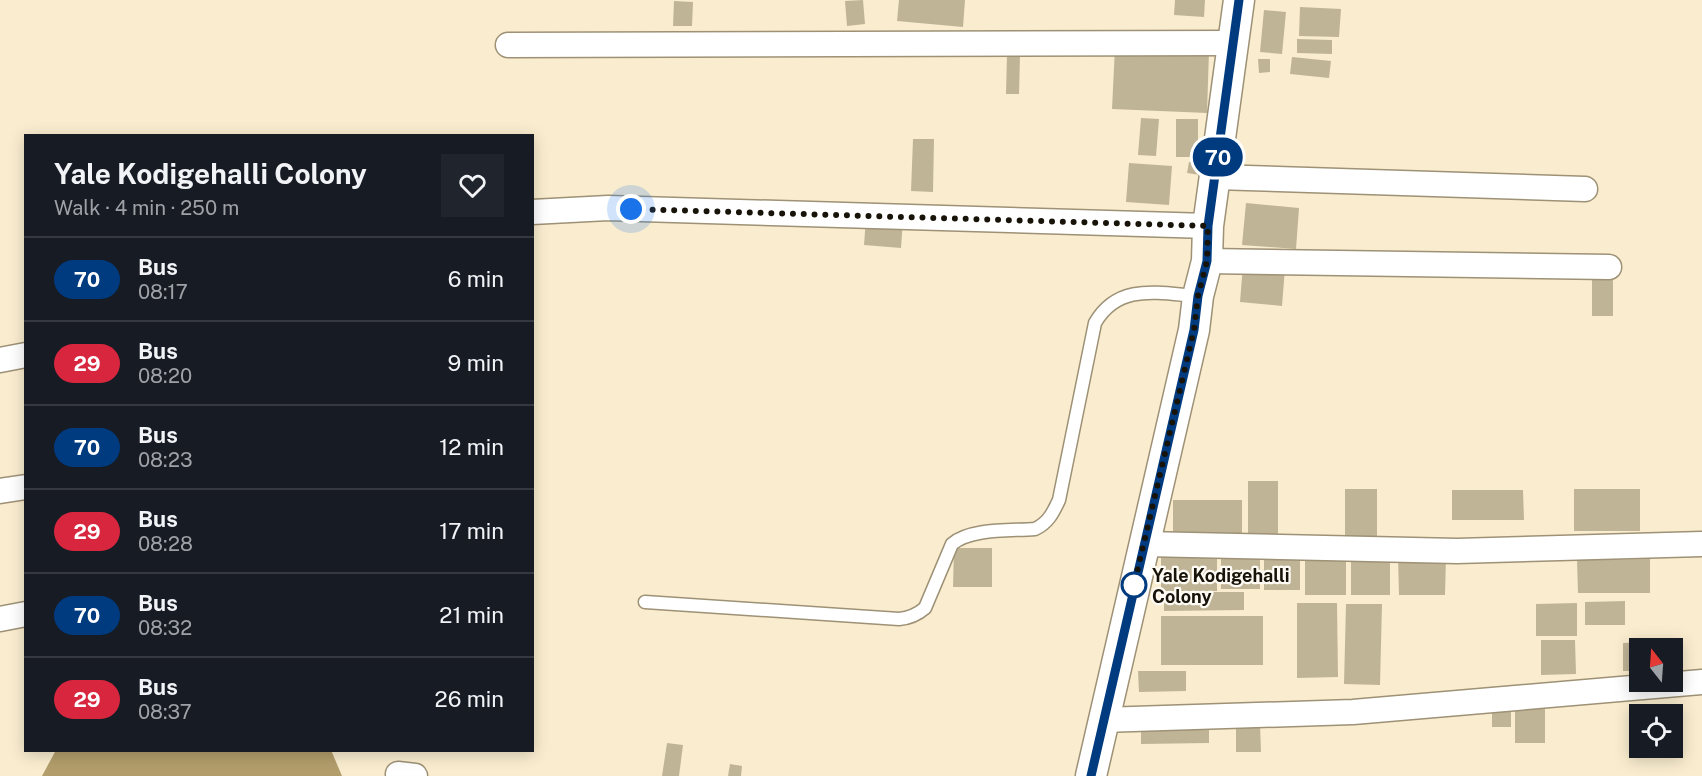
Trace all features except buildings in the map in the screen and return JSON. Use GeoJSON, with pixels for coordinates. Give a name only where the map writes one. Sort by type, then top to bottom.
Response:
{"type":"FeatureCollection","features":[{"type":"Feature","properties":{"kind":"street"},"geometry":{"type":"LineString","coordinates":[[1091,776],[1102,720],[1194,330],[1198,296],[1207,261],[1208,226],[1239,0]]}},
{"type":"Feature","properties":{"kind":"street"},"geometry":{"type":"LineString","coordinates":[[508,45],[1233,43]]}},
{"type":"Feature","properties":{"kind":"street"},"geometry":{"type":"LineString","coordinates":[[1215,177],[1585,189]]}},
{"type":"Feature","properties":{"kind":"street"},"geometry":{"type":"LineString","coordinates":[[534,212],[608,208],[1208,226]]}},
{"type":"Feature","properties":{"kind":"street"},"geometry":{"type":"LineString","coordinates":[[1207,261],[1609,267]]}},
{"type":"Feature","properties":{"kind":"street"},"geometry":{"type":"LineString","coordinates":[[0,360],[24,355]]}},
{"type":"Feature","properties":{"kind":"street"},"geometry":{"type":"LineString","coordinates":[[0,491],[24,487]]}},
{"type":"Feature","properties":{"kind":"street"},"geometry":{"type":"LineString","coordinates":[[1144,544],[1457,551],[1702,544]]}},
{"type":"Feature","properties":{"kind":"street"},"geometry":{"type":"LineString","coordinates":[[0,619],[24,614]]}},
{"type":"Feature","properties":{"kind":"street"},"geometry":{"type":"LineString","coordinates":[[1102,720],[1353,711],[1702,682]]}},
{"type":"Feature","properties":{"kind":"lane"},"geometry":{"type":"LineString","coordinates":[[645,602],[899,620],[919,613],[925,608],[952,544],[958,539],[973,534],[1035,529],[1049,519],[1059,500],[1095,323],[1102,311],[1109,304],[1129,295],[1156,293],[1198,296]]}},
{"type":"Feature","properties":{"kind":"shaded area"},"geometry":{"type":"Polygon","coordinates":[[[55,752],[332,752],[342,776],[42,776],[55,752]]]}},
{"type":"Feature","properties":{"kind":"bus line","name":"70"},"geometry":{"type":"LineString","coordinates":[[1091,776],[1102,720],[1194,330],[1198,296],[1207,261],[1208,226],[1239,0]]}},
{"type":"Feature","properties":{"kind":"place","name":"Yale Kodigehalli Colony"},"geometry":{"type":"Point","coordinates":[1134,585]}},
{"type":"Feature","properties":{"kind":"route"},"geometry":{"type":"LineString","coordinates":[[631,209],[1208,226],[1207,261],[1198,296],[1194,330],[1134,585]]}}]}
